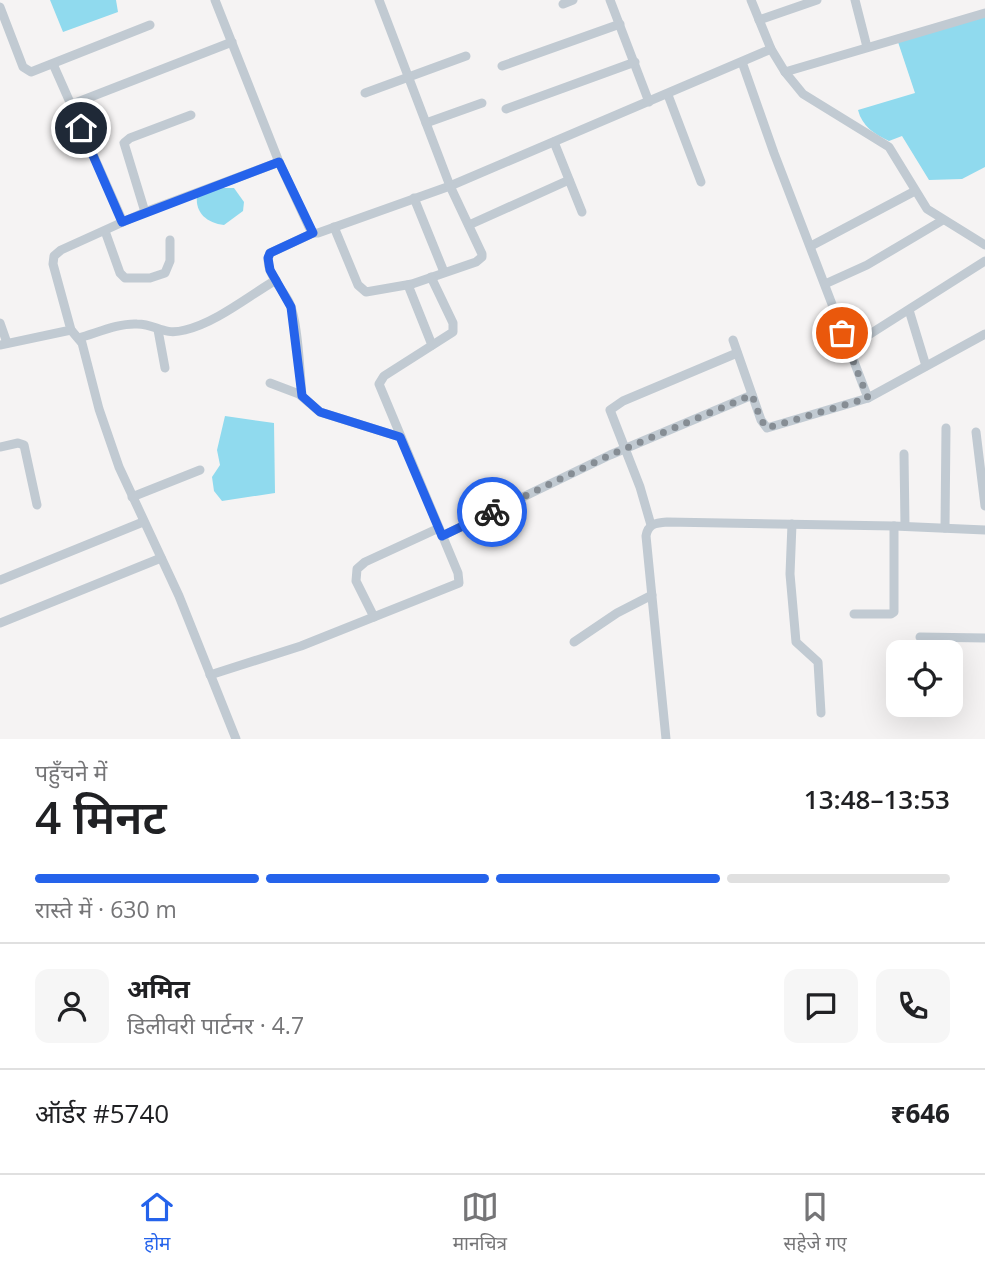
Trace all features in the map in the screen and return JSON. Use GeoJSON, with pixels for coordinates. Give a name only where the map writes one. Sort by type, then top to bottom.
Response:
{"type":"FeatureCollection","features":[{"type":"Feature","properties":{"kind":"street"},"geometry":{"type":"LineString","coordinates":[[215,0],[279,162],[313,233]]}},
{"type":"Feature","properties":{"kind":"street"},"geometry":{"type":"LineString","coordinates":[[334,227],[363,291],[408,285],[480,260],[482,254],[450,186],[379,0]]}},
{"type":"Feature","properties":{"kind":"street"},"geometry":{"type":"LineString","coordinates":[[563,4],[573,0]]}},
{"type":"Feature","properties":{"kind":"street"},"geometry":{"type":"LineString","coordinates":[[751,0],[771,50],[803,94],[889,147],[927,209],[985,245]]}},
{"type":"Feature","properties":{"kind":"street"},"geometry":{"type":"LineString","coordinates":[[759,20],[817,0]]}},
{"type":"Feature","properties":{"kind":"street"},"geometry":{"type":"LineString","coordinates":[[855,0],[867,47]]}},
{"type":"Feature","properties":{"kind":"street"},"geometry":{"type":"LineString","coordinates":[[613,1],[649,103]]}},
{"type":"Feature","properties":{"kind":"street"},"geometry":{"type":"LineString","coordinates":[[0,8],[23,67],[30,72],[150,25]]}},
{"type":"Feature","properties":{"kind":"street"},"geometry":{"type":"LineString","coordinates":[[785,72],[985,13]]}},
{"type":"Feature","properties":{"kind":"street"},"geometry":{"type":"LineString","coordinates":[[502,66],[620,24]]}},
{"type":"Feature","properties":{"kind":"street"},"geometry":{"type":"LineString","coordinates":[[70,105],[232,42]]}},
{"type":"Feature","properties":{"kind":"street"},"geometry":{"type":"LineString","coordinates":[[302,396],[291,307],[270,270],[268,256],[313,233],[450,186],[771,50]]}},
{"type":"Feature","properties":{"kind":"street"},"geometry":{"type":"LineString","coordinates":[[365,93],[466,56]]}},
{"type":"Feature","properties":{"kind":"street"},"geometry":{"type":"LineString","coordinates":[[506,109],[635,62]]}},
{"type":"Feature","properties":{"kind":"street"},"geometry":{"type":"LineString","coordinates":[[742,62],[868,398]]}},
{"type":"Feature","properties":{"kind":"street"},"geometry":{"type":"LineString","coordinates":[[54,64],[122,222]]}},
{"type":"Feature","properties":{"kind":"street"},"geometry":{"type":"LineString","coordinates":[[667,95],[701,182]]}},
{"type":"Feature","properties":{"kind":"street"},"geometry":{"type":"LineString","coordinates":[[426,123],[482,103]]}},
{"type":"Feature","properties":{"kind":"street"},"geometry":{"type":"LineString","coordinates":[[145,212],[124,143],[130,138],[191,115]]}},
{"type":"Feature","properties":{"kind":"street"},"geometry":{"type":"LineString","coordinates":[[554,142],[582,212]]}},
{"type":"Feature","properties":{"kind":"street"},"geometry":{"type":"LineString","coordinates":[[236,739],[161,558],[107,437],[79,338],[71,330],[53,264],[54,256],[61,250],[122,222],[279,162]]}},
{"type":"Feature","properties":{"kind":"street"},"geometry":{"type":"LineString","coordinates":[[469,226],[569,180]]}},
{"type":"Feature","properties":{"kind":"street"},"geometry":{"type":"LineString","coordinates":[[811,246],[915,191]]}},
{"type":"Feature","properties":{"kind":"street"},"geometry":{"type":"LineString","coordinates":[[414,198],[444,272]]}},
{"type":"Feature","properties":{"kind":"street"},"geometry":{"type":"LineString","coordinates":[[825,284],[867,265],[943,220]]}},
{"type":"Feature","properties":{"kind":"street"},"geometry":{"type":"LineString","coordinates":[[105,231],[120,273],[125,278],[150,278],[165,273],[170,261],[170,240]]}},
{"type":"Feature","properties":{"kind":"street"},"geometry":{"type":"LineString","coordinates":[[848,348],[985,261]]}},
{"type":"Feature","properties":{"kind":"street"},"geometry":{"type":"LineString","coordinates":[[210,675],[301,646],[459,583],[458,573],[381,391],[380,380],[449,335],[454,328],[431,277]]}},
{"type":"Feature","properties":{"kind":"street"},"geometry":{"type":"LineString","coordinates":[[79,338],[127,324],[146,324],[165,332],[185,330],[208,321],[276,281]]}},
{"type":"Feature","properties":{"kind":"street"},"geometry":{"type":"LineString","coordinates":[[408,285],[432,345]]}},
{"type":"Feature","properties":{"kind":"street"},"geometry":{"type":"LineString","coordinates":[[909,310],[926,366]]}},
{"type":"Feature","properties":{"kind":"street"},"geometry":{"type":"LineString","coordinates":[[0,323],[4,344],[71,330]]}},
{"type":"Feature","properties":{"kind":"street"},"geometry":{"type":"LineString","coordinates":[[158,330],[165,368]]}},
{"type":"Feature","properties":{"kind":"street"},"geometry":{"type":"LineString","coordinates":[[733,340],[761,420],[767,428],[868,398],[985,334]]}},
{"type":"Feature","properties":{"kind":"street"},"geometry":{"type":"LineString","coordinates":[[666,739],[646,536],[651,525],[640,487],[611,414],[612,407],[737,352]]}},
{"type":"Feature","properties":{"kind":"street"},"geometry":{"type":"LineString","coordinates":[[270,383],[302,396],[320,412],[400,437]]}},
{"type":"Feature","properties":{"kind":"street"},"geometry":{"type":"LineString","coordinates":[[374,617],[356,581],[357,569],[365,562],[440,532],[752,395]]}},
{"type":"Feature","properties":{"kind":"street"},"geometry":{"type":"LineString","coordinates":[[945,528],[946,428]]}},
{"type":"Feature","properties":{"kind":"street"},"geometry":{"type":"LineString","coordinates":[[976,432],[985,506]]}},
{"type":"Feature","properties":{"kind":"street"},"geometry":{"type":"LineString","coordinates":[[0,447],[18,443],[24,445],[37,505]]}},
{"type":"Feature","properties":{"kind":"street"},"geometry":{"type":"LineString","coordinates":[[904,454],[905,526]]}},
{"type":"Feature","properties":{"kind":"street"},"geometry":{"type":"LineString","coordinates":[[132,497],[200,470]]}},
{"type":"Feature","properties":{"kind":"street"},"geometry":{"type":"LineString","coordinates":[[0,580],[143,522]]}},
{"type":"Feature","properties":{"kind":"street"},"geometry":{"type":"LineString","coordinates":[[651,525],[667,522],[985,530]]}},
{"type":"Feature","properties":{"kind":"street"},"geometry":{"type":"LineString","coordinates":[[792,524],[790,574],[796,642],[818,662],[821,713]]}},
{"type":"Feature","properties":{"kind":"street"},"geometry":{"type":"LineString","coordinates":[[854,614],[894,612],[894,526]]}},
{"type":"Feature","properties":{"kind":"street"},"geometry":{"type":"LineString","coordinates":[[0,623],[161,558]]}},
{"type":"Feature","properties":{"kind":"street"},"geometry":{"type":"LineString","coordinates":[[573,642],[617,613],[652,595]]}},
{"type":"Feature","properties":{"kind":"street"},"geometry":{"type":"LineString","coordinates":[[920,637],[985,638]]}},
{"type":"Feature","properties":{"kind":"water"},"geometry":{"type":"Polygon","coordinates":[[[50,0],[116,0],[118,12],[63,32],[50,0]]]}},
{"type":"Feature","properties":{"kind":"water"},"geometry":{"type":"Polygon","coordinates":[[[985,14],[985,167],[962,179],[929,180],[902,136],[889,141],[878,135],[869,129],[858,110],[915,93],[898,42],[985,14]]]}},
{"type":"Feature","properties":{"kind":"water"},"geometry":{"type":"Polygon","coordinates":[[[214,188],[234,188],[244,202],[243,211],[224,225],[207,219],[198,207],[197,196],[214,188]]]}},
{"type":"Feature","properties":{"kind":"water"},"geometry":{"type":"Polygon","coordinates":[[[225,416],[274,423],[275,493],[222,501],[214,491],[212,477],[220,465],[217,450],[225,416]]]}},
{"type":"Feature","properties":{"kind":"way so far"},"geometry":{"type":"LineString","coordinates":[[492,512],[610,455],[752,395],[761,420],[767,428],[868,398],[842,333]]}},
{"type":"Feature","properties":{"kind":"route"},"geometry":{"type":"LineString","coordinates":[[81,128],[122,222],[279,162],[313,233],[275,250],[268,256],[270,270],[291,307],[302,396],[320,412],[400,437],[442,536],[492,512]]}}]}
